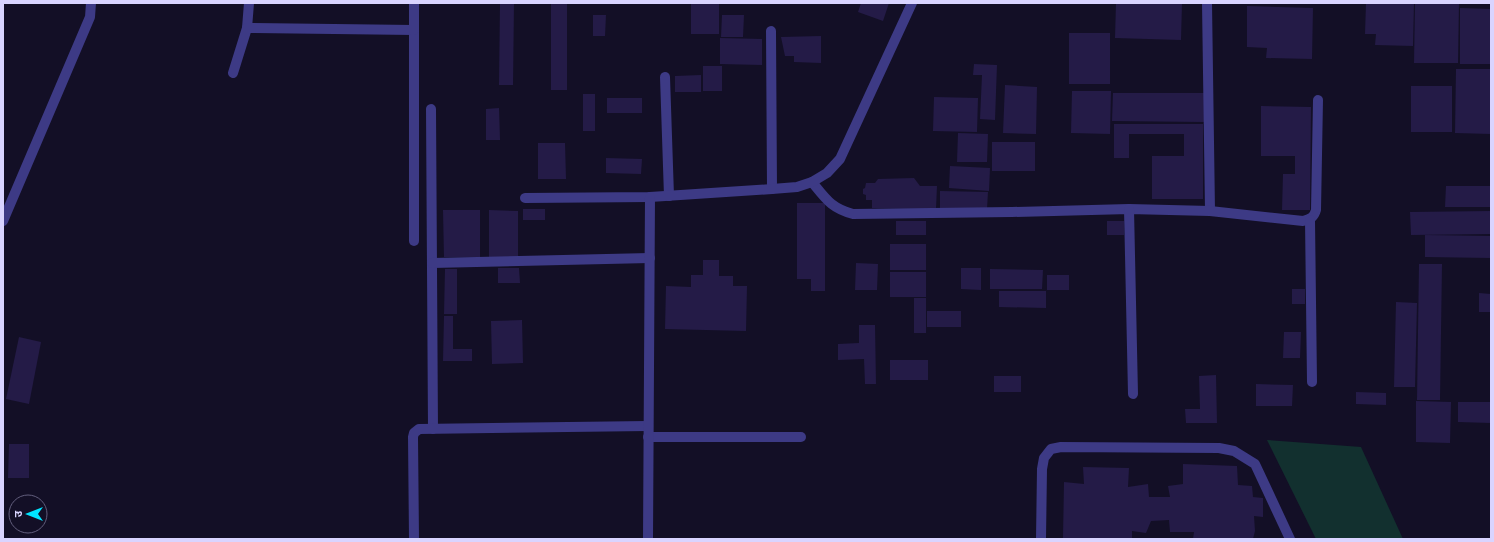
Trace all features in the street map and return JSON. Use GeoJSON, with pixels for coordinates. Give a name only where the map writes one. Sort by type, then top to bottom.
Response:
{"type":"FeatureCollection","features":[{"type":"Feature","properties":{"kind":"street"},"geometry":{"type":"LineString","coordinates":[[3,221],[90,17],[91,3]]}},
{"type":"Feature","properties":{"kind":"street"},"geometry":{"type":"LineString","coordinates":[[233,73],[247,28],[249,3]]}},
{"type":"Feature","properties":{"kind":"street"},"geometry":{"type":"LineString","coordinates":[[414,3],[414,242]]}},
{"type":"Feature","properties":{"kind":"street"},"geometry":{"type":"LineString","coordinates":[[525,198],[669,196],[772,189],[797,186],[812,182],[828,173],[840,158],[912,3]]}},
{"type":"Feature","properties":{"kind":"street"},"geometry":{"type":"LineString","coordinates":[[1207,3],[1210,211]]}},
{"type":"Feature","properties":{"kind":"street"},"geometry":{"type":"LineString","coordinates":[[247,28],[414,30]]}},
{"type":"Feature","properties":{"kind":"street"},"geometry":{"type":"LineString","coordinates":[[771,31],[772,189]]}},
{"type":"Feature","properties":{"kind":"street"},"geometry":{"type":"LineString","coordinates":[[665,77],[669,196]]}},
{"type":"Feature","properties":{"kind":"street"},"geometry":{"type":"LineString","coordinates":[[1312,382],[1310,220],[1316,210],[1318,100]]}},
{"type":"Feature","properties":{"kind":"street"},"geometry":{"type":"LineString","coordinates":[[431,109],[433,429]]}},
{"type":"Feature","properties":{"kind":"street"},"geometry":{"type":"LineString","coordinates":[[812,182],[832,205],[853,214],[1129,209],[1210,211],[1310,220]]}},
{"type":"Feature","properties":{"kind":"street"},"geometry":{"type":"LineString","coordinates":[[648,539],[650,197]]}},
{"type":"Feature","properties":{"kind":"street"},"geometry":{"type":"LineString","coordinates":[[1129,209],[1133,394]]}},
{"type":"Feature","properties":{"kind":"street"},"geometry":{"type":"LineString","coordinates":[[432,263],[650,258]]}},
{"type":"Feature","properties":{"kind":"street"},"geometry":{"type":"LineString","coordinates":[[414,539],[414,433],[419,429],[648,426]]}},
{"type":"Feature","properties":{"kind":"street"},"geometry":{"type":"LineString","coordinates":[[648,437],[801,437]]}},
{"type":"Feature","properties":{"kind":"street"},"geometry":{"type":"LineString","coordinates":[[1041,539],[1042,469],[1044,458],[1051,449],[1061,447],[1219,448],[1234,451],[1254,464],[1290,539]]}},
{"type":"Feature","properties":{"kind":"green space"},"geometry":{"type":"Polygon","coordinates":[[[1267,440],[1361,447],[1403,539],[1316,539],[1267,440]]]}},
{"type":"Feature","properties":{"kind":"building"},"geometry":{"type":"Polygon","coordinates":[[[500,3],[514,3],[513,85],[499,85],[500,3]]]}},
{"type":"Feature","properties":{"kind":"building"},"geometry":{"type":"Polygon","coordinates":[[[551,3],[567,3],[567,90],[551,90],[551,3]]]}},
{"type":"Feature","properties":{"kind":"building"},"geometry":{"type":"Polygon","coordinates":[[[691,3],[719,3],[719,34],[691,34],[691,3]]]}},
{"type":"Feature","properties":{"kind":"building"},"geometry":{"type":"Polygon","coordinates":[[[861,3],[889,3],[883,21],[858,12],[861,3]]]}},
{"type":"Feature","properties":{"kind":"building"},"geometry":{"type":"Polygon","coordinates":[[[1116,3],[1182,3],[1181,40],[1115,38],[1116,3]]]}},
{"type":"Feature","properties":{"kind":"building"},"geometry":{"type":"Polygon","coordinates":[[[1366,3],[1414,3],[1413,46],[1375,45],[1376,34],[1365,34],[1366,3]]]}},
{"type":"Feature","properties":{"kind":"building"},"geometry":{"type":"Polygon","coordinates":[[[1415,3],[1459,3],[1458,63],[1414,63],[1415,3]]]}},
{"type":"Feature","properties":{"kind":"building"},"geometry":{"type":"Polygon","coordinates":[[[1247,6],[1313,8],[1312,59],[1266,58],[1267,48],[1247,47],[1247,6]]]}},
{"type":"Feature","properties":{"kind":"building"},"geometry":{"type":"Polygon","coordinates":[[[1460,8],[1491,9],[1491,64],[1460,64],[1460,8]]]}},
{"type":"Feature","properties":{"kind":"building"},"geometry":{"type":"Polygon","coordinates":[[[593,15],[606,15],[605,36],[593,36],[593,15]]]}},
{"type":"Feature","properties":{"kind":"building"},"geometry":{"type":"Polygon","coordinates":[[[722,15],[744,15],[743,37],[721,37],[722,15]]]}},
{"type":"Feature","properties":{"kind":"building"},"geometry":{"type":"Polygon","coordinates":[[[1069,33],[1110,33],[1110,84],[1069,84],[1069,33]]]}},
{"type":"Feature","properties":{"kind":"building"},"geometry":{"type":"Polygon","coordinates":[[[821,36],[821,63],[794,62],[794,56],[785,56],[781,37],[821,36]]]}},
{"type":"Feature","properties":{"kind":"building"},"geometry":{"type":"Polygon","coordinates":[[[720,38],[762,39],[762,65],[720,64],[720,38]]]}},
{"type":"Feature","properties":{"kind":"building"},"geometry":{"type":"Polygon","coordinates":[[[974,64],[997,65],[995,120],[980,119],[982,75],[973,75],[974,64]]]}},
{"type":"Feature","properties":{"kind":"building"},"geometry":{"type":"Polygon","coordinates":[[[703,66],[722,66],[722,91],[703,91],[703,66]]]}},
{"type":"Feature","properties":{"kind":"building"},"geometry":{"type":"Polygon","coordinates":[[[1456,69],[1491,69],[1491,134],[1455,133],[1456,69]]]}},
{"type":"Feature","properties":{"kind":"building"},"geometry":{"type":"Polygon","coordinates":[[[701,75],[701,92],[675,92],[675,76],[701,75]]]}},
{"type":"Feature","properties":{"kind":"building"},"geometry":{"type":"Polygon","coordinates":[[[1005,85],[1037,87],[1036,134],[1003,133],[1005,85]]]}},
{"type":"Feature","properties":{"kind":"building"},"geometry":{"type":"Polygon","coordinates":[[[1411,86],[1452,86],[1452,132],[1411,132],[1411,86]]]}},
{"type":"Feature","properties":{"kind":"building"},"geometry":{"type":"Polygon","coordinates":[[[1072,91],[1111,91],[1110,134],[1071,133],[1072,91]]]}},
{"type":"Feature","properties":{"kind":"building"},"geometry":{"type":"Polygon","coordinates":[[[1113,93],[1204,93],[1204,122],[1112,121],[1113,93]]]}},
{"type":"Feature","properties":{"kind":"building"},"geometry":{"type":"Polygon","coordinates":[[[583,94],[595,94],[595,131],[583,131],[583,94]]]}},
{"type":"Feature","properties":{"kind":"building"},"geometry":{"type":"Polygon","coordinates":[[[934,97],[978,98],[977,132],[933,131],[934,97]]]}},
{"type":"Feature","properties":{"kind":"building"},"geometry":{"type":"Polygon","coordinates":[[[607,98],[642,98],[642,113],[607,113],[607,98]]]}},
{"type":"Feature","properties":{"kind":"building"},"geometry":{"type":"Polygon","coordinates":[[[1261,106],[1311,107],[1310,210],[1282,210],[1283,174],[1295,174],[1295,156],[1261,156],[1261,106]]]}},
{"type":"Feature","properties":{"kind":"building"},"geometry":{"type":"Polygon","coordinates":[[[499,108],[500,140],[486,140],[486,109],[499,108]]]}},
{"type":"Feature","properties":{"kind":"building"},"geometry":{"type":"Polygon","coordinates":[[[1114,124],[1203,124],[1203,199],[1152,199],[1152,156],[1184,156],[1184,134],[1129,134],[1129,158],[1114,158],[1114,124]]]}},
{"type":"Feature","properties":{"kind":"building"},"geometry":{"type":"Polygon","coordinates":[[[958,133],[988,134],[987,162],[957,162],[958,133]]]}},
{"type":"Feature","properties":{"kind":"building"},"geometry":{"type":"Polygon","coordinates":[[[992,142],[1035,142],[1035,171],[992,171],[992,142]]]}},
{"type":"Feature","properties":{"kind":"building"},"geometry":{"type":"Polygon","coordinates":[[[538,143],[565,143],[566,179],[538,179],[538,143]]]}},
{"type":"Feature","properties":{"kind":"building"},"geometry":{"type":"Polygon","coordinates":[[[606,158],[642,159],[641,174],[606,173],[606,158]]]}},
{"type":"Feature","properties":{"kind":"building"},"geometry":{"type":"Polygon","coordinates":[[[950,166],[990,168],[989,191],[949,188],[950,166]]]}},
{"type":"Feature","properties":{"kind":"building"},"geometry":{"type":"Polygon","coordinates":[[[914,178],[920,186],[937,186],[936,209],[872,208],[872,200],[866,200],[866,195],[863,194],[863,189],[865,188],[866,183],[875,183],[878,179],[914,178]]]}},
{"type":"Feature","properties":{"kind":"building"},"geometry":{"type":"Polygon","coordinates":[[[1446,186],[1491,186],[1491,207],[1445,207],[1446,186]]]}},
{"type":"Feature","properties":{"kind":"building"},"geometry":{"type":"Polygon","coordinates":[[[940,191],[988,192],[987,209],[940,208],[940,191]]]}},
{"type":"Feature","properties":{"kind":"building"},"geometry":{"type":"Polygon","coordinates":[[[797,203],[825,203],[825,291],[811,291],[811,279],[797,279],[797,203]]]}},
{"type":"Feature","properties":{"kind":"building"},"geometry":{"type":"Polygon","coordinates":[[[523,209],[545,209],[545,220],[523,220],[523,209]]]}},
{"type":"Feature","properties":{"kind":"building"},"geometry":{"type":"Polygon","coordinates":[[[443,210],[480,210],[480,257],[444,257],[443,210]]]}},
{"type":"Feature","properties":{"kind":"building"},"geometry":{"type":"Polygon","coordinates":[[[489,210],[518,211],[518,258],[489,258],[489,210]]]}},
{"type":"Feature","properties":{"kind":"building"},"geometry":{"type":"Polygon","coordinates":[[[1491,211],[1491,234],[1411,235],[1410,212],[1491,211]]]}},
{"type":"Feature","properties":{"kind":"building"},"geometry":{"type":"Polygon","coordinates":[[[896,221],[926,221],[926,235],[896,235],[896,221]]]}},
{"type":"Feature","properties":{"kind":"building"},"geometry":{"type":"Polygon","coordinates":[[[1107,221],[1124,221],[1124,235],[1107,235],[1107,221]]]}},
{"type":"Feature","properties":{"kind":"building"},"geometry":{"type":"Polygon","coordinates":[[[1425,235],[1491,236],[1491,258],[1425,257],[1425,235]]]}},
{"type":"Feature","properties":{"kind":"building"},"geometry":{"type":"Polygon","coordinates":[[[890,244],[926,244],[926,270],[890,270],[890,244]]]}},
{"type":"Feature","properties":{"kind":"building"},"geometry":{"type":"Polygon","coordinates":[[[703,260],[719,260],[719,276],[733,276],[733,286],[747,286],[746,331],[665,329],[666,286],[691,287],[691,275],[703,275],[703,260]]]}},
{"type":"Feature","properties":{"kind":"building"},"geometry":{"type":"Polygon","coordinates":[[[856,263],[878,264],[877,290],[855,290],[856,263]]]}},
{"type":"Feature","properties":{"kind":"building"},"geometry":{"type":"Polygon","coordinates":[[[1419,264],[1442,264],[1440,400],[1417,400],[1419,264]]]}},
{"type":"Feature","properties":{"kind":"building"},"geometry":{"type":"Polygon","coordinates":[[[498,268],[519,268],[520,283],[498,283],[498,268]]]}},
{"type":"Feature","properties":{"kind":"building"},"geometry":{"type":"Polygon","coordinates":[[[961,268],[981,268],[981,290],[961,289],[961,268]]]}},
{"type":"Feature","properties":{"kind":"building"},"geometry":{"type":"Polygon","coordinates":[[[445,269],[457,269],[457,314],[444,314],[445,269]]]}},
{"type":"Feature","properties":{"kind":"building"},"geometry":{"type":"Polygon","coordinates":[[[990,269],[1043,270],[1042,289],[990,289],[990,269]]]}},
{"type":"Feature","properties":{"kind":"building"},"geometry":{"type":"Polygon","coordinates":[[[890,272],[926,272],[926,297],[890,297],[890,272]]]}},
{"type":"Feature","properties":{"kind":"building"},"geometry":{"type":"Polygon","coordinates":[[[1047,275],[1069,275],[1069,290],[1047,290],[1047,275]]]}},
{"type":"Feature","properties":{"kind":"building"},"geometry":{"type":"Polygon","coordinates":[[[1292,289],[1305,289],[1305,304],[1292,304],[1292,289]]]}},
{"type":"Feature","properties":{"kind":"building"},"geometry":{"type":"Polygon","coordinates":[[[999,291],[1046,291],[1046,308],[999,307],[999,291]]]}},
{"type":"Feature","properties":{"kind":"building"},"geometry":{"type":"Polygon","coordinates":[[[1479,293],[1491,294],[1491,312],[1479,312],[1479,293]]]}},
{"type":"Feature","properties":{"kind":"building"},"geometry":{"type":"Polygon","coordinates":[[[914,298],[926,298],[926,333],[914,333],[914,298]]]}},
{"type":"Feature","properties":{"kind":"building"},"geometry":{"type":"Polygon","coordinates":[[[1396,302],[1417,303],[1415,387],[1394,387],[1396,302]]]}},
{"type":"Feature","properties":{"kind":"building"},"geometry":{"type":"Polygon","coordinates":[[[927,311],[961,311],[961,327],[927,327],[927,311]]]}},
{"type":"Feature","properties":{"kind":"building"},"geometry":{"type":"Polygon","coordinates":[[[444,316],[453,316],[453,349],[472,349],[472,361],[443,361],[444,316]]]}},
{"type":"Feature","properties":{"kind":"building"},"geometry":{"type":"Polygon","coordinates":[[[522,320],[523,363],[492,364],[491,321],[522,320]]]}},
{"type":"Feature","properties":{"kind":"building"},"geometry":{"type":"Polygon","coordinates":[[[859,325],[875,325],[876,384],[865,384],[864,359],[838,360],[838,344],[859,343],[859,325]]]}},
{"type":"Feature","properties":{"kind":"building"},"geometry":{"type":"Polygon","coordinates":[[[1284,332],[1301,332],[1300,358],[1283,358],[1284,332]]]}},
{"type":"Feature","properties":{"kind":"building"},"geometry":{"type":"Polygon","coordinates":[[[19,337],[41,342],[29,404],[6,399],[19,337]]]}},
{"type":"Feature","properties":{"kind":"building"},"geometry":{"type":"Polygon","coordinates":[[[890,360],[928,360],[928,380],[890,380],[890,360]]]}},
{"type":"Feature","properties":{"kind":"building"},"geometry":{"type":"Polygon","coordinates":[[[1216,375],[1217,423],[1186,423],[1185,409],[1200,409],[1199,376],[1216,375]]]}},
{"type":"Feature","properties":{"kind":"building"},"geometry":{"type":"Polygon","coordinates":[[[994,376],[1021,376],[1021,392],[994,392],[994,376]]]}},
{"type":"Feature","properties":{"kind":"building"},"geometry":{"type":"Polygon","coordinates":[[[1256,384],[1293,385],[1292,406],[1256,406],[1256,384]]]}},
{"type":"Feature","properties":{"kind":"building"},"geometry":{"type":"Polygon","coordinates":[[[1356,392],[1386,393],[1386,405],[1356,404],[1356,392]]]}},
{"type":"Feature","properties":{"kind":"building"},"geometry":{"type":"Polygon","coordinates":[[[1416,401],[1451,402],[1450,443],[1416,442],[1416,401]]]}},
{"type":"Feature","properties":{"kind":"building"},"geometry":{"type":"Polygon","coordinates":[[[1458,402],[1491,402],[1491,423],[1458,422],[1458,402]]]}},
{"type":"Feature","properties":{"kind":"building"},"geometry":{"type":"Polygon","coordinates":[[[9,444],[29,444],[29,478],[8,478],[9,444]]]}},
{"type":"Feature","properties":{"kind":"building"},"geometry":{"type":"Polygon","coordinates":[[[1183,464],[1237,466],[1238,485],[1252,486],[1253,497],[1263,498],[1263,517],[1254,516],[1255,531],[1253,539],[1193,539],[1194,532],[1170,532],[1169,520],[1151,521],[1146,533],[1132,531],[1132,539],[1063,538],[1064,482],[1084,484],[1083,467],[1129,468],[1128,487],[1148,484],[1149,497],[1170,497],[1168,486],[1183,484],[1183,464]]]}}]}
